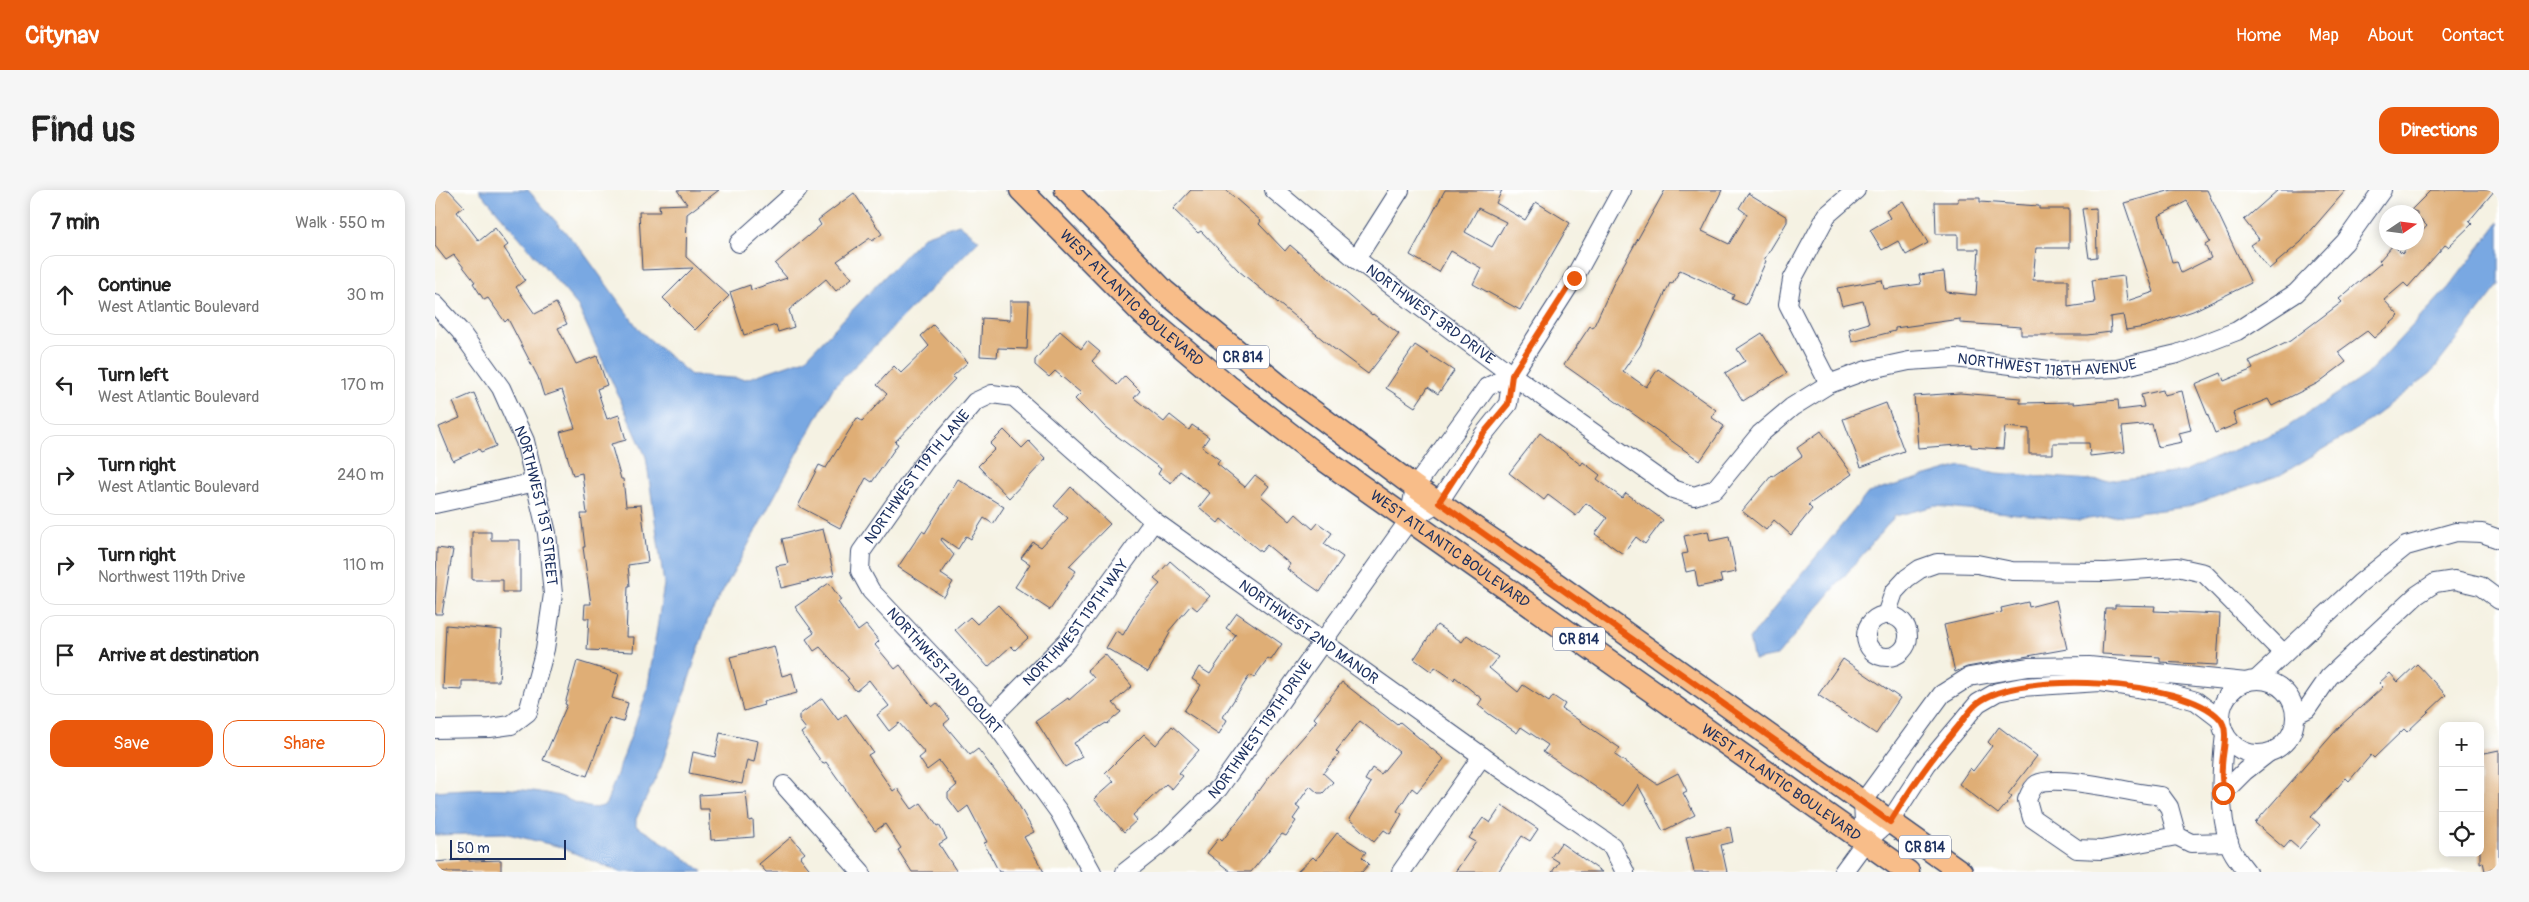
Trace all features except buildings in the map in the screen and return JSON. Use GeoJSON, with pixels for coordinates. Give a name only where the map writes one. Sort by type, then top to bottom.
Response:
{"type":"FeatureCollection","features":[{"type":"Feature","properties":{"kind":"main road","name":"WEST ATLANTIC BOULEVARD"},"geometry":{"type":"LineString","coordinates":[[1021,190],[1103,274],[1172,338],[1313,452],[1908,872]]}},
{"type":"Feature","properties":{"kind":"main road","name":"WEST ATLANTIC BOULEVARD"},"geometry":{"type":"LineString","coordinates":[[1066,190],[1164,291],[1233,350],[1415,487],[1439,502],[1961,872]]}},
{"type":"Feature","properties":{"kind":"street"},"geometry":{"type":"LineString","coordinates":[[739,242],[798,190]]}},
{"type":"Feature","properties":{"kind":"street","name":"NORTHWEST 3RD DRIVE"},"geometry":{"type":"LineString","coordinates":[[1274,190],[1356,259],[1512,375],[1673,489],[1694,496]]}},
{"type":"Feature","properties":{"kind":"street"},"geometry":{"type":"LineString","coordinates":[[1356,259],[1400,190]]}},
{"type":"Feature","properties":{"kind":"street","name":"NORTHWEST 119TH DRIVE"},"geometry":{"type":"LineString","coordinates":[[1125,872],[1167,839],[1219,788],[1409,520],[1439,502],[1483,434],[1508,404],[1512,375],[1574,278],[1622,190]]}},
{"type":"Feature","properties":{"kind":"street"},"geometry":{"type":"LineString","coordinates":[[1829,384],[1788,304],[1791,280],[1827,216],[1856,190]]}},
{"type":"Feature","properties":{"kind":"street","name":"NORTHWEST 118TH AVENUE"},"geometry":{"type":"LineString","coordinates":[[1694,496],[1715,489],[1760,434],[1792,406],[1829,384],[1867,370],[1909,361],[1955,358],[2058,371],[2117,368],[2177,354],[2237,331],[2296,293],[2345,242],[2382,190]]}},
{"type":"Feature","properties":{"kind":"street","name":"NORTHWEST 1ST STREET"},"geometry":{"type":"LineString","coordinates":[[435,304],[460,331],[501,388],[525,441],[547,533],[553,594],[545,649],[528,712],[511,725],[490,728],[435,729]]}},
{"type":"Feature","properties":{"kind":"street","name":"NORTHWEST 119TH DRIVE"},"geometry":{"type":"LineString","coordinates":[[1409,520],[1415,487],[1487,387],[1512,375]]}},
{"type":"Feature","properties":{"kind":"street","name":"NORTHWEST 2ND MANOR"},"geometry":{"type":"LineString","coordinates":[[992,394],[1014,397],[1154,521],[1482,756],[1612,846],[1625,870]]}},
{"type":"Feature","properties":{"kind":"street","name":"NORTHWEST 119TH LANE"},"geometry":{"type":"LineString","coordinates":[[860,571],[861,552],[925,461],[975,402],[992,394]]}},
{"type":"Feature","properties":{"kind":"street"},"geometry":{"type":"LineString","coordinates":[[435,504],[535,482]]}},
{"type":"Feature","properties":{"kind":"street","name":"NORTHWEST 119TH WAY"},"geometry":{"type":"LineString","coordinates":[[991,718],[1067,641],[1154,521]]}},
{"type":"Feature","properties":{"kind":"street"},"geometry":{"type":"LineString","coordinates":[[2247,872],[2229,842],[2224,822],[2221,768],[2222,710],[2230,693],[2251,681],[2281,656],[2360,582],[2406,546],[2456,532],[2482,533],[2499,540]]}},
{"type":"Feature","properties":{"kind":"street"},"geometry":{"type":"LineString","coordinates":[[1886,615],[1894,592],[1907,578],[1920,569],[1937,563],[1977,564],[2012,571],[2107,572],[2177,567],[2204,573],[2281,656],[2294,728],[2288,739],[2279,748],[2268,753],[2245,771],[2223,793]]}},
{"type":"Feature","properties":{"kind":"street","name":"NORTHWEST 2ND COURT"},"geometry":{"type":"LineString","coordinates":[[860,571],[871,591],[991,718],[1059,812],[1092,872]]}},
{"type":"Feature","properties":{"kind":"street"},"geometry":{"type":"LineString","coordinates":[[2288,700],[2307,709],[2329,677],[2417,595],[2435,583],[2455,580],[2480,586],[2499,600]]}},
{"type":"Feature","properties":{"kind":"street","name":"WEST ATLANTIC BOULEVARD"},"geometry":{"type":"LineString","coordinates":[[1863,802],[1942,694],[1952,685],[1969,677],[2027,667],[2089,666],[2267,681],[2288,700]]}},
{"type":"Feature","properties":{"kind":"street"},"geometry":{"type":"LineString","coordinates":[[1843,872],[1865,842],[1890,822],[1927,764],[1977,703],[1997,692],[2022,687],[2100,682],[2169,693],[2196,701],[2223,727],[2232,744],[2243,751],[2255,754],[2268,753]]}},
{"type":"Feature","properties":{"kind":"street"},"geometry":{"type":"LineString","coordinates":[[1401,872],[1482,756]]}},
{"type":"Feature","properties":{"kind":"street"},"geometry":{"type":"LineString","coordinates":[[2177,836],[2169,808],[2161,796],[2078,783],[2047,781],[2036,785],[2027,800],[2032,818],[2077,849],[2101,850],[2177,836],[2191,843],[2229,842]]}},
{"type":"Feature","properties":{"kind":"street"},"geometry":{"type":"LineString","coordinates":[[784,785],[861,872]]}},
{"type":"Feature","properties":{"kind":"street"},"geometry":{"type":"LineString","coordinates":[[1863,802],[1865,842]]}},
{"type":"Feature","properties":{"kind":"water"},"geometry":{"type":"Polygon","coordinates":[[[479,190],[528,190],[583,252],[640,331],[691,375],[746,379],[805,359],[924,236],[959,224],[979,240],[833,388],[708,619],[661,767],[636,819],[636,826],[672,848],[703,872],[620,872],[557,846],[504,833],[435,835],[435,791],[513,789],[559,796],[595,808],[606,804],[647,692],[664,584],[646,457],[578,306],[479,190]]]}},
{"type":"Feature","properties":{"kind":"water"},"geometry":{"type":"Polygon","coordinates":[[[2499,222],[2499,285],[2431,373],[2359,428],[2280,475],[2186,507],[2080,520],[1935,506],[1895,516],[1777,656],[1754,660],[1749,639],[1868,493],[1961,466],[1997,473],[2103,481],[2182,472],[2284,429],[2366,375],[2449,287],[2499,222]]]}},
{"type":"Feature","properties":{"kind":"route"},"geometry":{"type":"LineString","coordinates":[[1574,278],[1512,375],[1508,404],[1483,434],[1450,482],[1439,502],[1890,822],[1927,764],[1977,703],[1997,692],[2022,687],[2100,682],[2169,693],[2196,701],[2221,720],[2225,734],[2221,768],[2223,793]]}}]}
